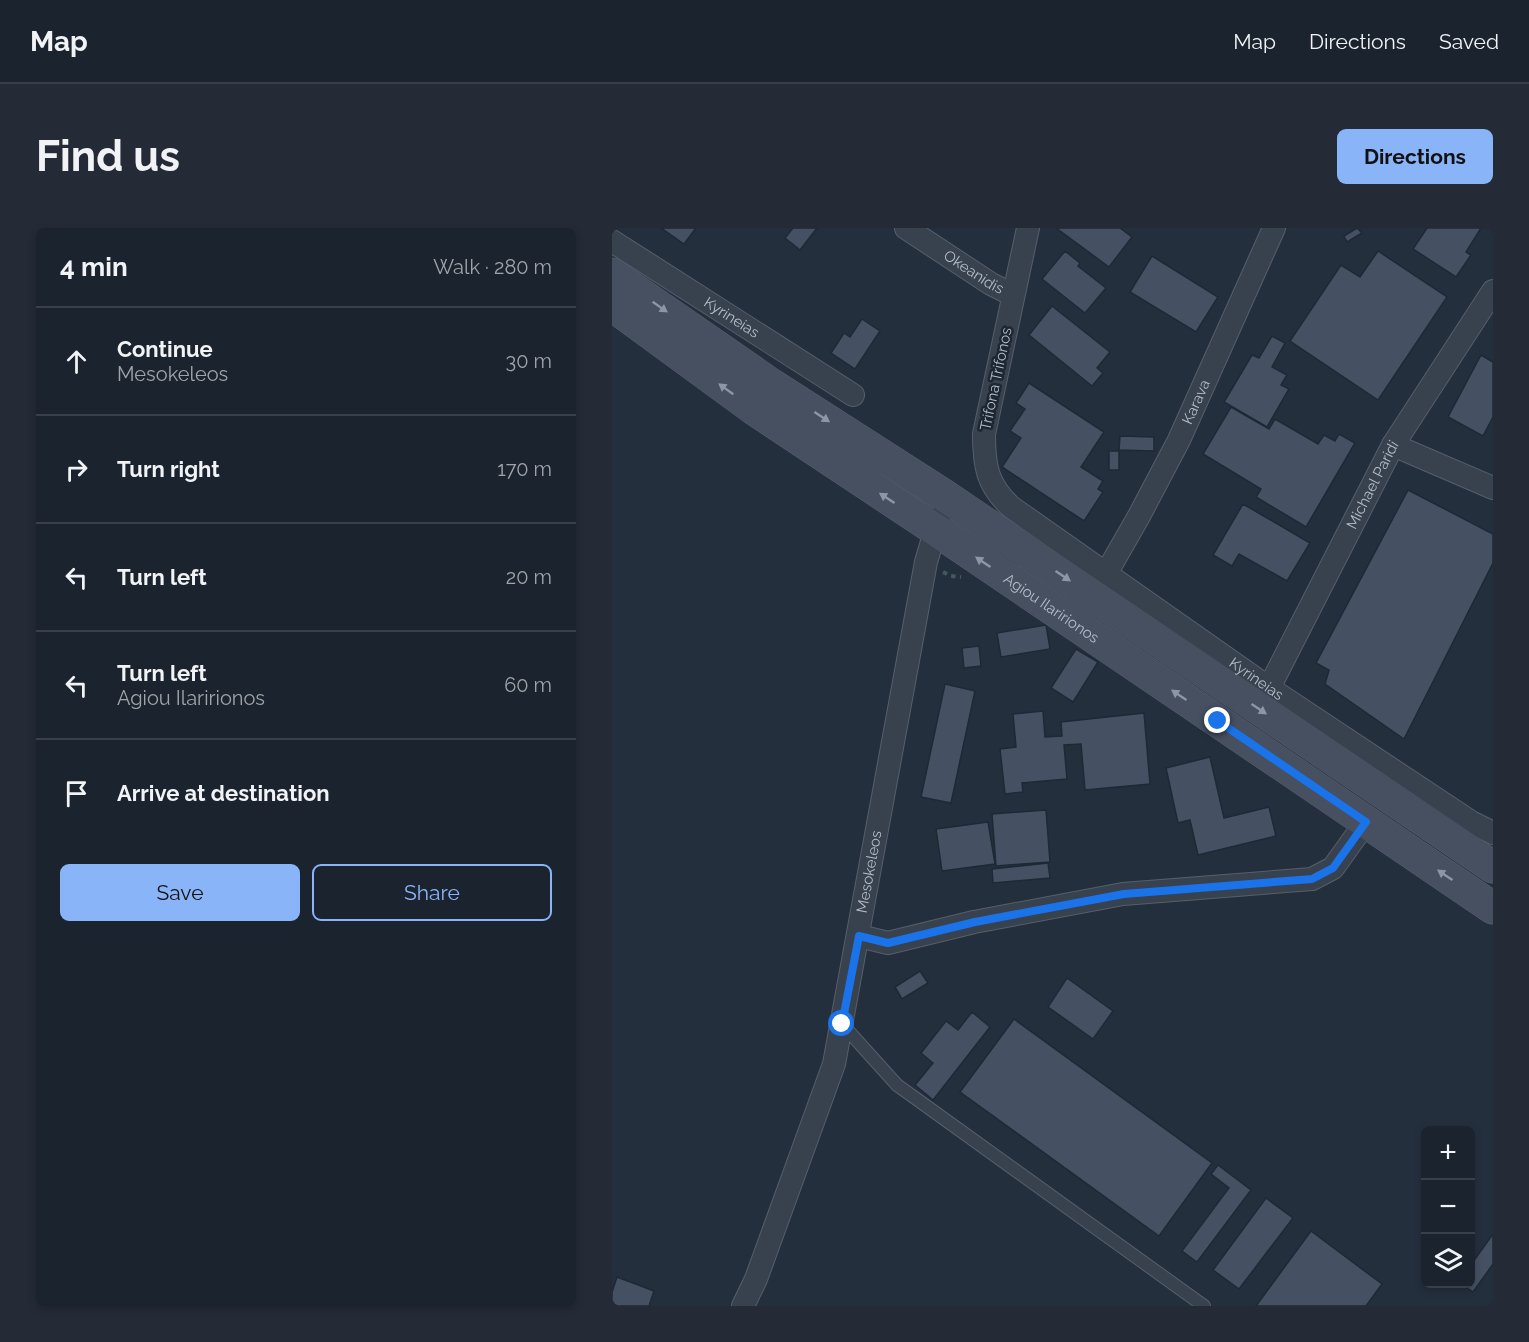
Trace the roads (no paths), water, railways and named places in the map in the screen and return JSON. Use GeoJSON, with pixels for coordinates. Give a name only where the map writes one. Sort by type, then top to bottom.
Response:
{"type":"FeatureCollection","features":[{"type":"Feature","properties":{"kind":"main road"},"geometry":{"type":"LineString","coordinates":[[612,274],[772,385],[945,496],[1493,867]]}},
{"type":"Feature","properties":{"kind":"main road","name":"Agiou Ilaririonos"},"geometry":{"type":"LineString","coordinates":[[612,305],[754,410],[936,530],[1493,908]]}},
{"type":"Feature","properties":{"kind":"street","name":"Okeanidis"},"geometry":{"type":"LineString","coordinates":[[906,228],[991,284],[1013,295]]}},
{"type":"Feature","properties":{"kind":"street","name":"Trifona Trifonos"},"geometry":{"type":"LineString","coordinates":[[1024,516],[1002,499],[993,488],[984,452],[984,434],[1028,228]]}},
{"type":"Feature","properties":{"kind":"street","name":"Karava"},"geometry":{"type":"LineString","coordinates":[[1107,572],[1179,440],[1274,228]]}},
{"type":"Feature","properties":{"kind":"street","name":"Kyrineias"},"geometry":{"type":"LineString","coordinates":[[612,241],[853,395]]}},
{"type":"Feature","properties":{"kind":"street","name":"Michael Paridi"},"geometry":{"type":"LineString","coordinates":[[1269,688],[1392,445],[1493,291]]}},
{"type":"Feature","properties":{"kind":"street"},"geometry":{"type":"LineString","coordinates":[[1392,445],[1493,488]]}},
{"type":"Feature","properties":{"kind":"street","name":"Mesokeleos"},"geometry":{"type":"LineString","coordinates":[[743,1306],[756,1279],[834,1064],[926,562],[945,496]]}},
{"type":"Feature","properties":{"kind":"street","name":"Kyrineias"},"geometry":{"type":"LineString","coordinates":[[1024,516],[1107,572],[1269,688],[1471,822],[1493,833]]}},
{"type":"Feature","properties":{"kind":"street"},"geometry":{"type":"LineString","coordinates":[[859,936],[888,943],[975,922],[1124,894],[1312,879],[1333,868],[1366,822]]}},
{"type":"Feature","properties":{"kind":"lane"},"geometry":{"type":"LineString","coordinates":[[842,1024],[897,1085],[1204,1306]]}}]}
